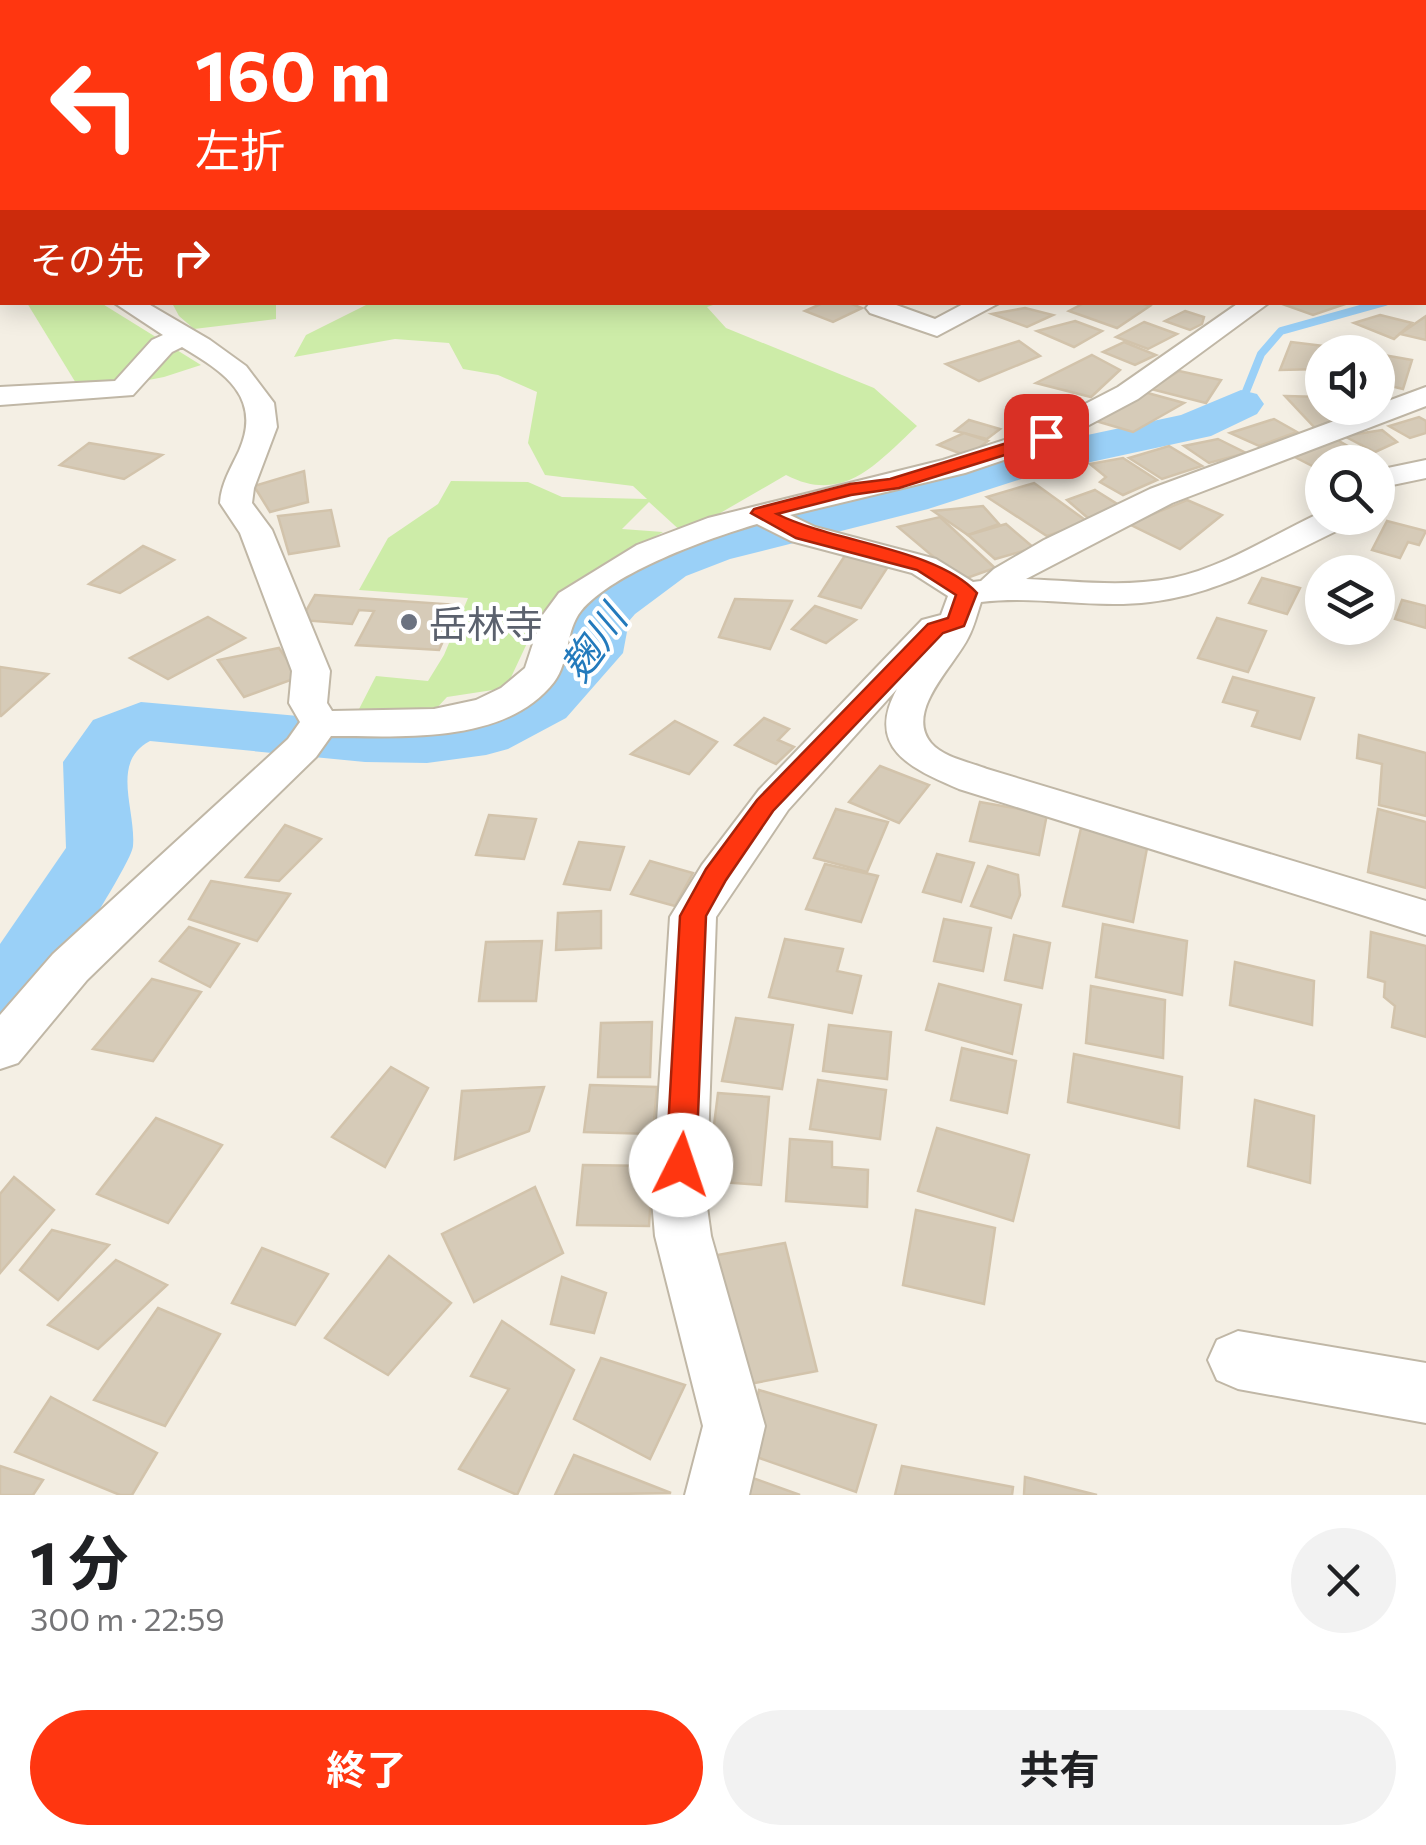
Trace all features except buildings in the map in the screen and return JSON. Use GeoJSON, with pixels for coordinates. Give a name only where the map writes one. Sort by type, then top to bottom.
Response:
{"type":"FeatureCollection","features":[{"type":"Feature","properties":{"kind":"street"},"geometry":{"type":"LineString","coordinates":[[131,305],[236,371],[260,403],[263,416],[253,462],[236,498],[240,514],[256,530],[311,671],[308,703],[313,732]]}},
{"type":"Feature","properties":{"kind":"street"},"geometry":{"type":"LineString","coordinates":[[879,308],[937,328],[982,305]]}},
{"type":"Feature","properties":{"kind":"street"},"geometry":{"type":"LineString","coordinates":[[0,1050],[70,967],[313,732],[463,718],[510,698],[539,676],[564,608],[624,565],[673,541],[850,490],[892,484],[1046,436],[1120,396],[1253,305]]}},
{"type":"Feature","properties":{"kind":"street"},"geometry":{"type":"LineString","coordinates":[[0,396],[123,388],[162,346],[181,337]]}},
{"type":"Feature","properties":{"kind":"street"},"geometry":{"type":"LineString","coordinates":[[717,1495],[734,1426],[683,1236],[679,1200],[693,916],[715,876],[765,805],[936,628],[1006,576],[1056,546],[1160,496],[1425,398]]}},
{"type":"Feature","properties":{"kind":"street"},"geometry":{"type":"LineString","coordinates":[[1395,476],[1425,470]]}},
{"type":"Feature","properties":{"kind":"street"},"geometry":{"type":"LineString","coordinates":[[764,516],[803,534],[924,566],[972,601],[1171,589],[1200,581],[1305,532]]}},
{"type":"Feature","properties":{"kind":"street"},"geometry":{"type":"LineString","coordinates":[[972,601],[948,642],[913,688],[905,720],[914,750],[973,778],[1426,918]]}},
{"type":"Feature","properties":{"kind":"street"},"geometry":{"type":"LineString","coordinates":[[1238,1360],[1426,1393]]}},
{"type":"Feature","properties":{"kind":"green space"},"geometry":{"type":"Polygon","coordinates":[[[28,305],[104,305],[201,365],[164,377],[82,393],[28,305]]]}},
{"type":"Feature","properties":{"kind":"green space"},"geometry":{"type":"Polygon","coordinates":[[[173,305],[276,305],[276,319],[194,329],[173,305]]]}},
{"type":"Feature","properties":{"kind":"green space"},"geometry":{"type":"Polygon","coordinates":[[[366,305],[713,305],[707,307],[726,328],[874,388],[917,426],[858,476],[825,485],[786,475],[684,534],[649,502],[622,529],[663,532],[580,581],[536,624],[506,688],[447,697],[434,711],[359,709],[376,676],[428,681],[444,655],[468,598],[359,590],[388,538],[438,504],[451,481],[528,482],[562,497],[647,499],[633,486],[545,475],[528,443],[537,392],[498,375],[463,369],[449,343],[395,339],[294,357],[306,335],[366,305]]]}},
{"type":"Feature","properties":{"kind":"waterway"},"geometry":{"type":"LineString","coordinates":[[1241,404],[1261,354],[1281,331],[1374,305]]}},
{"type":"Feature","properties":{"kind":"waterway","name":"麹川"},"geometry":{"type":"LineString","coordinates":[[0,1004],[100,850],[95,762],[115,734],[141,721],[365,742],[427,743],[486,735],[545,705],[594,653],[601,619],[615,602],[667,565],[711,548],[910,498],[1029,461],[1195,426],[1241,404]]}},
{"type":"Feature","properties":{"kind":"place","name":"岳林寺"},"geometry":{"type":"Point","coordinates":[409,622]}},
{"type":"Feature","properties":{"kind":"route"},"geometry":{"type":"LineString","coordinates":[[681,1165],[693,916],[715,876],[765,805],[936,628],[956,622],[967,593],[924,566],[803,534],[760,513],[850,490],[892,484],[1046,436]]}}]}
